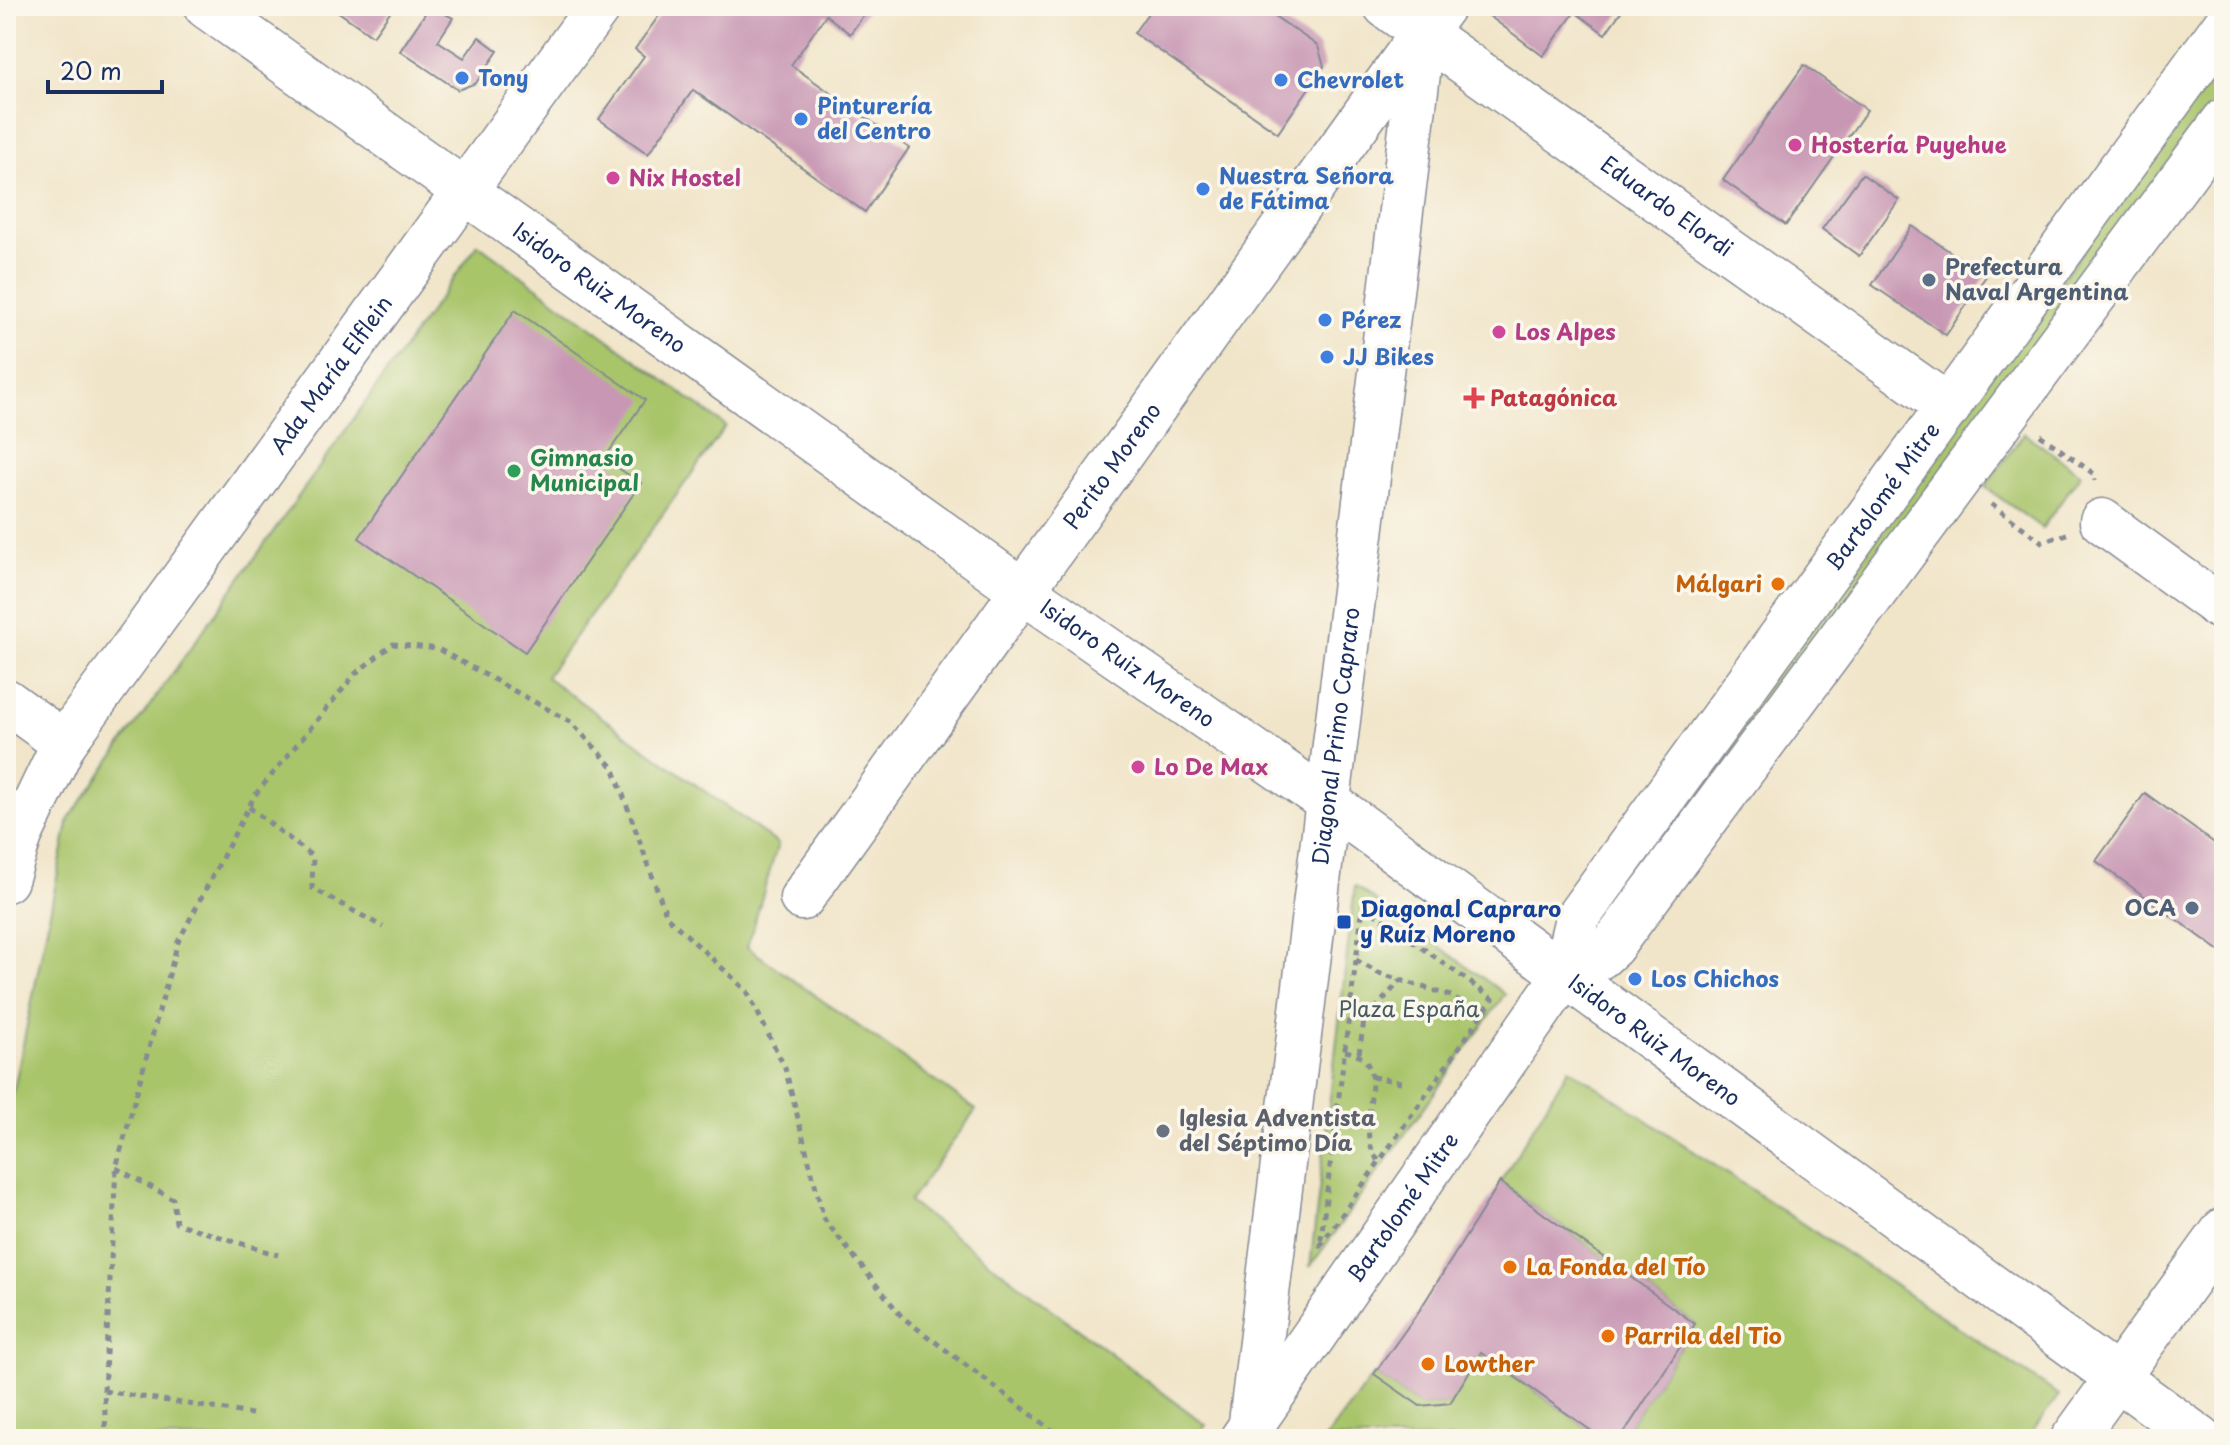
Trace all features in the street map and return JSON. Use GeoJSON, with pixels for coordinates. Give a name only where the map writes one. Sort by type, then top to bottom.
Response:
{"type":"FeatureCollection","features":[{"type":"Feature","properties":{"kind":"street","name":"Isidoro Ruiz Moreno"},"geometry":{"type":"LineString","coordinates":[[206,6],[464,194],[1023,591],[1328,802],[1563,977],[2201,1439]]}},
{"type":"Feature","properties":{"kind":"street","name":"Ada María Elflein"},"geometry":{"type":"LineString","coordinates":[[7,874],[20,835],[64,743],[599,6]]}},
{"type":"Feature","properties":{"kind":"street","name":"Eduardo Elordi"},"geometry":{"type":"LineString","coordinates":[[1386,6],[1433,20],[1949,407]]}},
{"type":"Feature","properties":{"kind":"street","name":"Perito Moreno"},"geometry":{"type":"LineString","coordinates":[[802,898],[1433,20]]}},
{"type":"Feature","properties":{"kind":"street","name":"Diagonal Primo Capraro"},"geometry":{"type":"LineString","coordinates":[[1247,1436],[1433,20]]}},
{"type":"Feature","properties":{"kind":"street","name":"Bartolomé Mitre"},"geometry":{"type":"LineString","coordinates":[[1247,1436],[1563,977],[1577,918],[2224,26]]}},
{"type":"Feature","properties":{"kind":"street","name":"Bartolomé Mitre"},"geometry":{"type":"LineString","coordinates":[[1563,977],[1612,946],[2224,121]]}},
{"type":"Feature","properties":{"kind":"street"},"geometry":{"type":"LineString","coordinates":[[2102,521],[2224,610]]}},
{"type":"Feature","properties":{"kind":"street"},"geometry":{"type":"LineString","coordinates":[[6,701],[64,743]]}},
{"type":"Feature","properties":{"kind":"street"},"geometry":{"type":"LineString","coordinates":[[2073,1439],[2224,1230]]}},
{"type":"Feature","properties":{"kind":"path"},"geometry":{"type":"LineString","coordinates":[[2008,412],[2094,474]]}},
{"type":"Feature","properties":{"kind":"path"},"geometry":{"type":"LineString","coordinates":[[1958,480],[2042,542]]}},
{"type":"Feature","properties":{"kind":"path"},"geometry":{"type":"LineString","coordinates":[[106,1439],[104,1391],[116,1168],[178,942],[249,807],[356,673],[393,644],[438,649],[571,722],[613,767],[667,917],[747,991],[785,1068],[824,1219],[902,1317],[1064,1439]]}},
{"type":"Feature","properties":{"kind":"path"},"geometry":{"type":"LineString","coordinates":[[249,807],[313,857],[312,888],[383,927]]}},
{"type":"Feature","properties":{"kind":"path"},"geometry":{"type":"LineString","coordinates":[[1363,905],[1493,999],[1320,1246],[1356,960],[1363,905]]}},
{"type":"Feature","properties":{"kind":"path"},"geometry":{"type":"LineString","coordinates":[[1356,960],[1378,973],[1451,996],[1481,1017]]}},
{"type":"Feature","properties":{"kind":"path"},"geometry":{"type":"LineString","coordinates":[[1359,1053],[1364,1021],[1401,981]]}},
{"type":"Feature","properties":{"kind":"path"},"geometry":{"type":"LineString","coordinates":[[1345,1051],[1359,1053],[1370,1063],[1372,1077],[1366,1135],[1370,1151],[1379,1161]]}},
{"type":"Feature","properties":{"kind":"path"},"geometry":{"type":"LineString","coordinates":[[1372,1077],[1401,1082]]}},
{"type":"Feature","properties":{"kind":"path"},"geometry":{"type":"LineString","coordinates":[[116,1168],[173,1199],[176,1223],[278,1255]]}},
{"type":"Feature","properties":{"kind":"path"},"geometry":{"type":"LineString","coordinates":[[104,1391],[252,1414]]}},
{"type":"Feature","properties":{"kind":"green space"},"geometry":{"type":"Polygon","coordinates":[[[2224,59],[2224,96],[1600,935],[1587,926],[2224,59]]]}},
{"type":"Feature","properties":{"kind":"green space"},"geometry":{"type":"Polygon","coordinates":[[[478,244],[726,426],[546,677],[778,844],[747,947],[976,1110],[909,1202],[1206,1425],[1196,1439],[6,1439],[6,1128],[69,819],[478,244]]]}},
{"type":"Feature","properties":{"kind":"green space"},"geometry":{"type":"Polygon","coordinates":[[[2024,433],[2081,474],[2042,528],[1985,487],[2024,433]]]}},
{"type":"Feature","properties":{"kind":"green space","name":"Plaza España"},"geometry":{"type":"Polygon","coordinates":[[[1355,886],[1505,994],[1310,1267],[1355,886]]]}},
{"type":"Feature","properties":{"kind":"green space"},"geometry":{"type":"Polygon","coordinates":[[[1569,1068],[2059,1395],[2027,1439],[1620,1439],[1695,1324],[1500,1182],[1569,1068]]]}},
{"type":"Feature","properties":{"kind":"green space"},"geometry":{"type":"Polygon","coordinates":[[[1481,1353],[1603,1439],[1325,1439],[1374,1374],[1420,1406],[1449,1403],[1481,1353]]]}},
{"type":"Feature","properties":{"kind":"building"},"geometry":{"type":"Polygon","coordinates":[[[330,6],[394,6],[373,36],[330,6]]]}},
{"type":"Feature","properties":{"kind":"building"},"geometry":{"type":"Polygon","coordinates":[[[430,6],[453,18],[438,41],[464,58],[479,37],[498,51],[476,83],[458,90],[400,51],[430,6]]]}},
{"type":"Feature","properties":{"kind":"building","name":"Pinturería del Centro"},"geometry":{"type":"Polygon","coordinates":[[[666,6],[870,6],[850,34],[826,15],[791,65],[909,148],[865,212],[693,90],[648,154],[599,119],[644,56],[635,49],[666,6]]]}},
{"type":"Feature","properties":{"kind":"building"},"geometry":{"type":"Polygon","coordinates":[[[1153,6],[1260,6],[1318,46],[1324,66],[1278,133],[1134,33],[1153,6]]]}},
{"type":"Feature","properties":{"kind":"building"},"geometry":{"type":"Polygon","coordinates":[[[1494,6],[1625,6],[1605,34],[1575,12],[1543,56],[1488,15],[1494,6]]]}},
{"type":"Feature","properties":{"kind":"building","name":"Hostería Puyehue"},"geometry":{"type":"Polygon","coordinates":[[[1804,65],[1867,110],[1786,225],[1723,180],[1804,65]]]}},
{"type":"Feature","properties":{"kind":"building"},"geometry":{"type":"Polygon","coordinates":[[[1862,174],[1899,200],[1859,256],[1822,229],[1862,174]]]}},
{"type":"Feature","properties":{"kind":"building","name":"Prefectura Naval Argentina"},"geometry":{"type":"Polygon","coordinates":[[[1912,226],[1986,276],[1946,335],[1872,285],[1912,226]]]}},
{"type":"Feature","properties":{"kind":"building","name":"Gimnasio Municipal"},"geometry":{"type":"Polygon","coordinates":[[[515,310],[645,400],[604,459],[641,483],[525,652],[359,538],[515,310]]]}},
{"type":"Feature","properties":{"kind":"building","name":"OCA"},"geometry":{"type":"Polygon","coordinates":[[[2145,793],[2224,850],[2224,954],[2096,861],[2145,793]]]}},
{"type":"Feature","properties":{"kind":"building"},"geometry":{"type":"Polygon","coordinates":[[[1500,1182],[1695,1324],[1620,1439],[1603,1439],[1481,1353],[1450,1403],[1420,1406],[1374,1374],[1419,1311],[1500,1182]]]}},
{"type":"Feature","properties":{"kind":"place","name":"Tony"},"geometry":{"type":"Point","coordinates":[462,78]}},
{"type":"Feature","properties":{"kind":"place","name":"Chevrolet"},"geometry":{"type":"Point","coordinates":[1281,80]}},
{"type":"Feature","properties":{"kind":"place","name":"Pinturería del Centro"},"geometry":{"type":"Point","coordinates":[801,119]}},
{"type":"Feature","properties":{"kind":"place","name":"Hostería Puyehue"},"geometry":{"type":"Point","coordinates":[1795,145]}},
{"type":"Feature","properties":{"kind":"place","name":"Nix Hostel"},"geometry":{"type":"Point","coordinates":[613,178]}},
{"type":"Feature","properties":{"kind":"place","name":"Nuestra Señora de Fátima"},"geometry":{"type":"Point","coordinates":[1203,189]}},
{"type":"Feature","properties":{"kind":"place","name":"Prefectura Naval Argentina"},"geometry":{"type":"Point","coordinates":[1929,280]}},
{"type":"Feature","properties":{"kind":"place","name":"Pérez"},"geometry":{"type":"Point","coordinates":[1325,320]}},
{"type":"Feature","properties":{"kind":"place","name":"Los Alpes"},"geometry":{"type":"Point","coordinates":[1499,332]}},
{"type":"Feature","properties":{"kind":"place","name":"JJ Bikes"},"geometry":{"type":"Point","coordinates":[1327,357]}},
{"type":"Feature","properties":{"kind":"place","name":"Patagónica"},"geometry":{"type":"Point","coordinates":[1474,398]}},
{"type":"Feature","properties":{"kind":"place","name":"Gimnasio Municipal"},"geometry":{"type":"Point","coordinates":[514,471]}},
{"type":"Feature","properties":{"kind":"place","name":"Málgari"},"geometry":{"type":"Point","coordinates":[1778,584]}},
{"type":"Feature","properties":{"kind":"place","name":"Lo De Max"},"geometry":{"type":"Point","coordinates":[1138,767]}},
{"type":"Feature","properties":{"kind":"place","name":"OCA"},"geometry":{"type":"Point","coordinates":[2192,908]}},
{"type":"Feature","properties":{"kind":"place","name":"Diagonal Capraro y Ruíz Moreno"},"geometry":{"type":"Point","coordinates":[1344,922]}},
{"type":"Feature","properties":{"kind":"place","name":"Los Chichos"},"geometry":{"type":"Point","coordinates":[1635,979]}},
{"type":"Feature","properties":{"kind":"place","name":"Iglesia Adventista del Séptimo Día"},"geometry":{"type":"Point","coordinates":[1163,1131]}},
{"type":"Feature","properties":{"kind":"place","name":"La Fonda del Tío"},"geometry":{"type":"Point","coordinates":[1510,1267]}},
{"type":"Feature","properties":{"kind":"place","name":"Parrila del Tio"},"geometry":{"type":"Point","coordinates":[1608,1336]}},
{"type":"Feature","properties":{"kind":"place","name":"Lowther"},"geometry":{"type":"Point","coordinates":[1428,1364]}}]}
